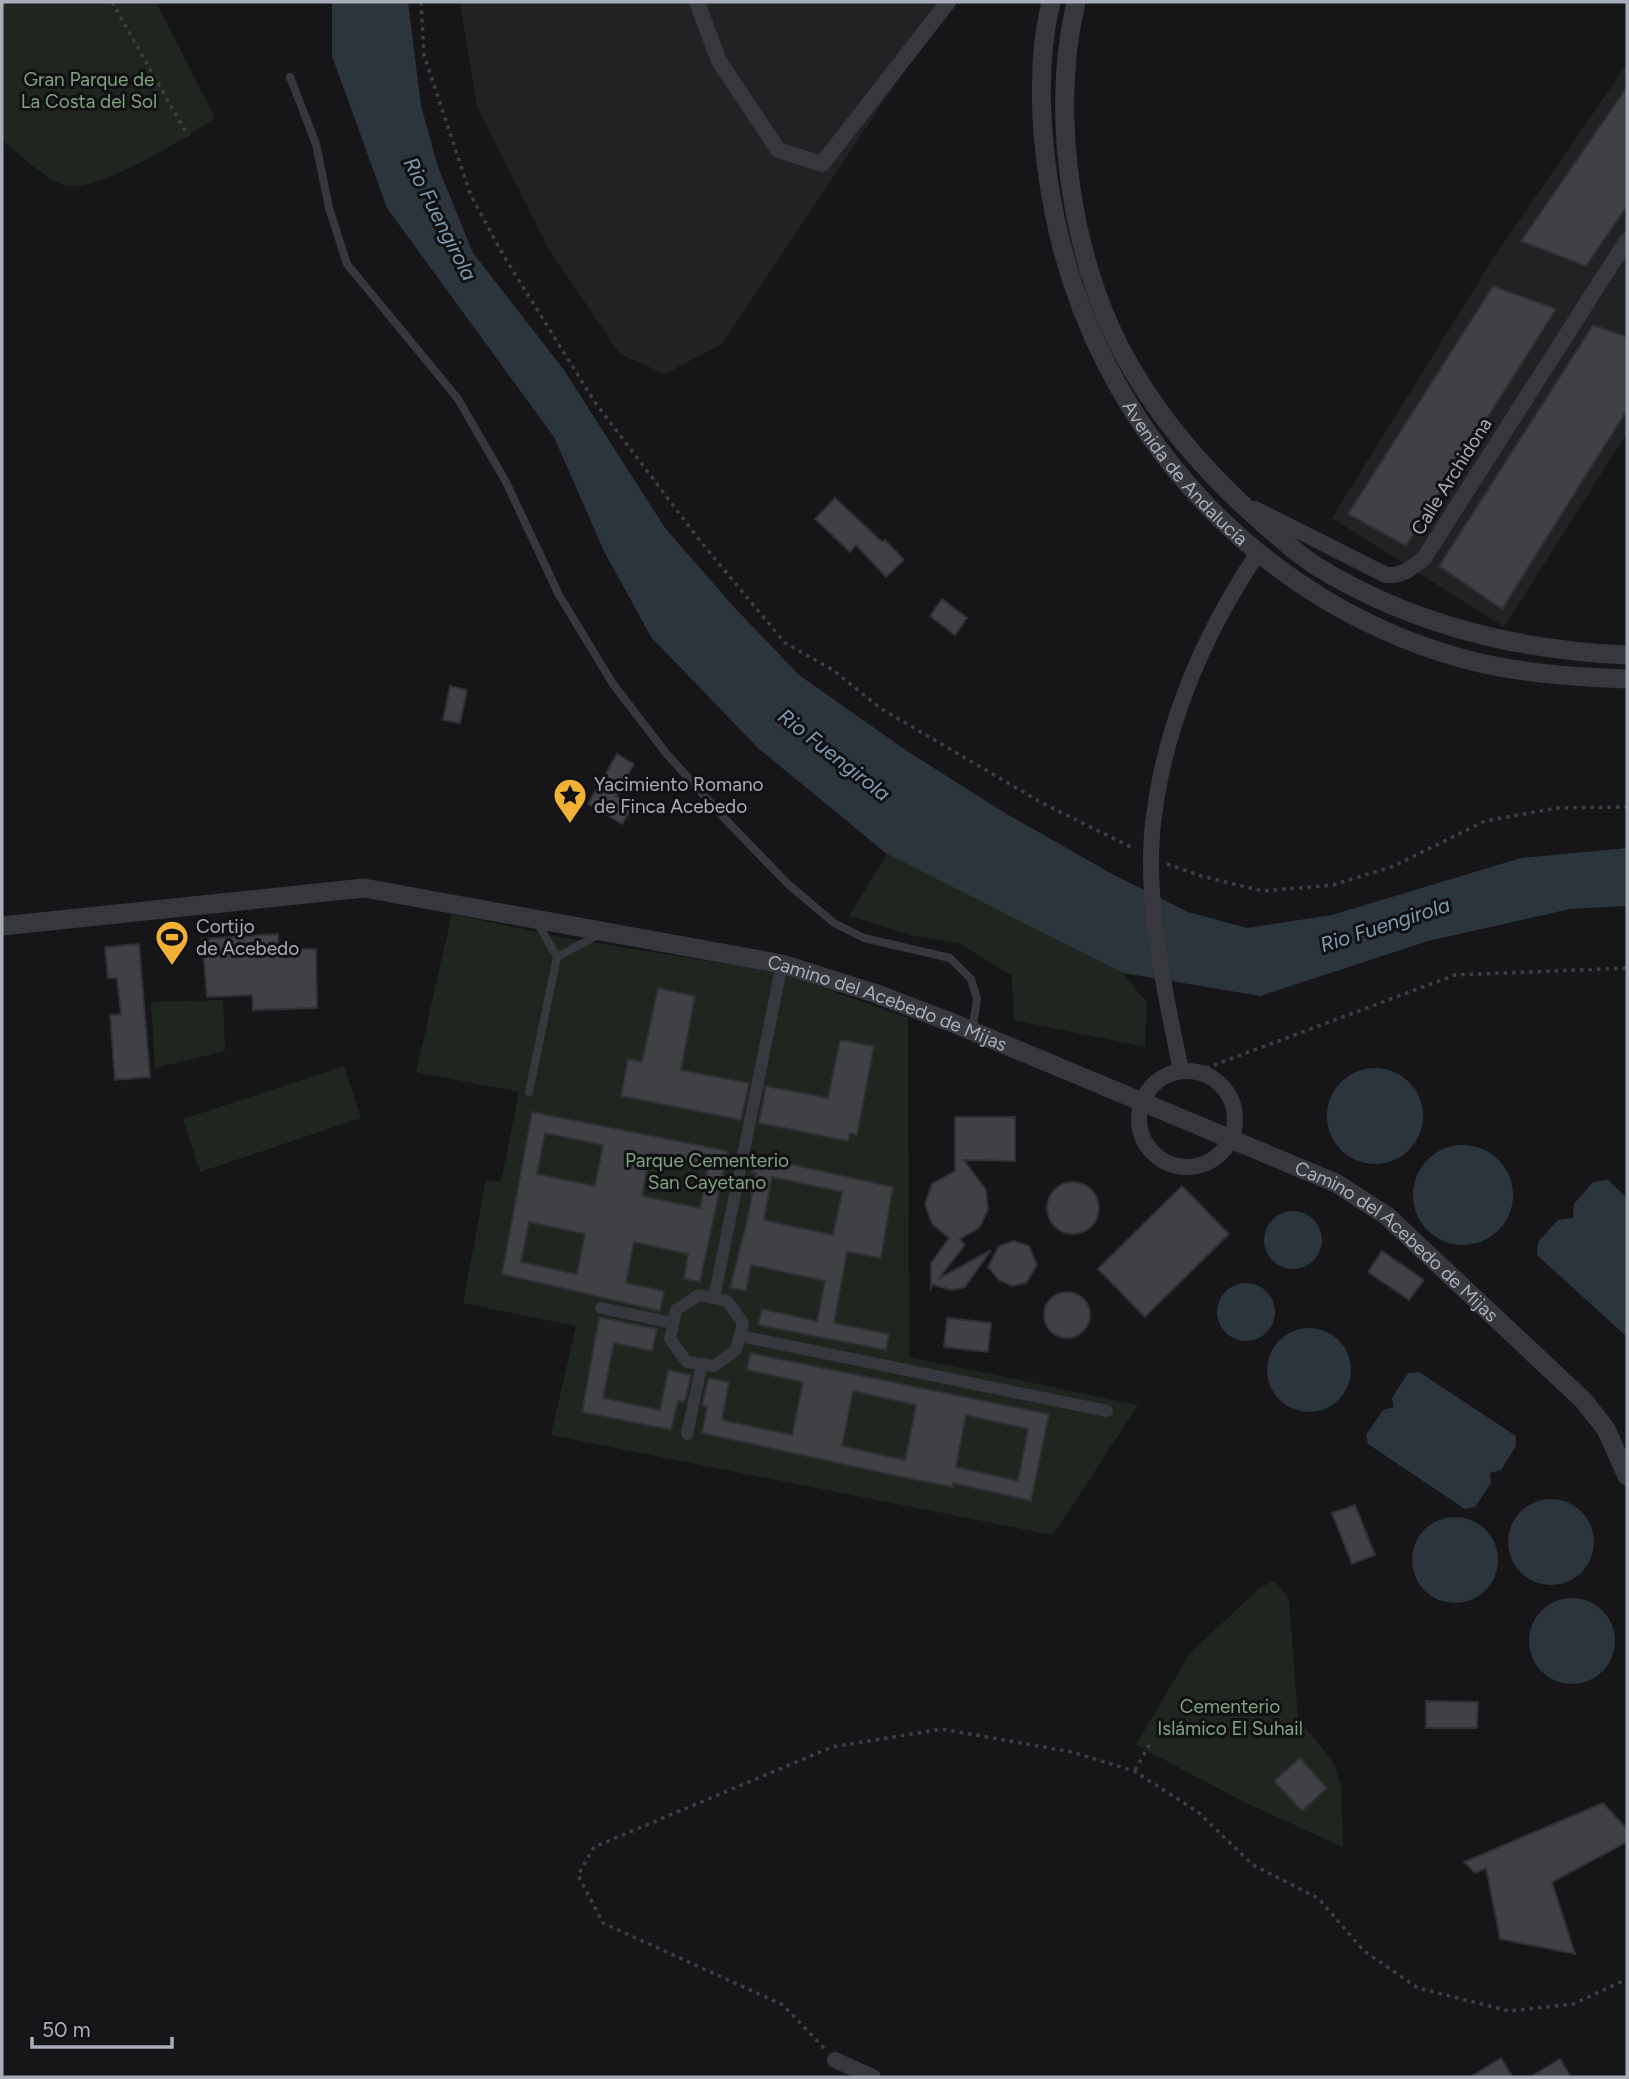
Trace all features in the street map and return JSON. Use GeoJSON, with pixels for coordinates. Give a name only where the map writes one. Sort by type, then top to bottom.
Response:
{"type":"FeatureCollection","features":[{"type":"Feature","properties":{"kind":"street"},"geometry":{"type":"LineString","coordinates":[[697,2],[719,61],[778,150],[822,164],[948,2]]}},
{"type":"Feature","properties":{"kind":"street","name":"Avenida de Andalucía"},"geometry":{"type":"LineString","coordinates":[[1051,2],[1042,83],[1043,139],[1060,245],[1086,325],[1112,379],[1137,421],[1185,484],[1258,553],[1303,586],[1383,629],[1430,648],[1480,663],[1528,671],[1627,679]]}},
{"type":"Feature","properties":{"kind":"street","name":"Avenida de Andalucía"},"geometry":{"type":"LineString","coordinates":[[1076,2],[1065,88],[1066,138],[1082,238],[1091,274],[1108,319],[1132,369],[1203,465],[1238,500],[1315,566],[1392,606],[1486,639],[1536,648],[1627,655]]}},
{"type":"Feature","properties":{"kind":"street","name":"Calle Archidona"},"geometry":{"type":"LineString","coordinates":[[1238,500],[1386,575],[1399,575],[1408,571],[1424,558],[1627,240]]}},
{"type":"Feature","properties":{"kind":"street"},"geometry":{"type":"LineString","coordinates":[[1189,1071],[1168,1008],[1152,886],[1152,833],[1165,763],[1181,703],[1200,654],[1223,609],[1258,553]]}},
{"type":"Feature","properties":{"kind":"street","name":"Camino del Acebedo de Mijas"},"geometry":{"type":"LineString","coordinates":[[2,926],[364,888],[782,964],[874,993],[972,1031],[1336,1183],[1387,1216],[1583,1400],[1605,1429],[1627,1476]]}},
{"type":"Feature","properties":{"kind":"street"},"geometry":{"type":"LineString","coordinates":[[714,1298],[782,964]]}},
{"type":"Feature","properties":{"kind":"street"},"geometry":{"type":"LineString","coordinates":[[1189,1071],[1218,1082],[1227,1092],[1235,1117],[1230,1139],[1215,1158],[1200,1165],[1179,1166],[1163,1160],[1142,1138],[1138,1115],[1149,1088],[1157,1082],[1189,1071]]}},
{"type":"Feature","properties":{"kind":"street"},"geometry":{"type":"LineString","coordinates":[[699,1295],[714,1298],[727,1301],[743,1324],[736,1350],[714,1366],[687,1362],[670,1339],[676,1310],[699,1295]]}},
{"type":"Feature","properties":{"kind":"street"},"geometry":{"type":"LineString","coordinates":[[601,1308],[673,1323]]}},
{"type":"Feature","properties":{"kind":"street"},"geometry":{"type":"LineString","coordinates":[[740,1336],[1107,1411]]}},
{"type":"Feature","properties":{"kind":"street"},"geometry":{"type":"LineString","coordinates":[[687,1434],[702,1364]]}},
{"type":"Feature","properties":{"kind":"street"},"geometry":{"type":"LineString","coordinates":[[835,2060],[873,2077]]}},
{"type":"Feature","properties":{"kind":"lane"},"geometry":{"type":"LineString","coordinates":[[290,76],[316,144],[329,208],[347,264],[458,399],[506,482],[559,595],[613,684],[666,753],[725,819],[788,884],[834,923],[864,938],[950,958],[971,979],[977,999],[972,1031]]}},
{"type":"Feature","properties":{"kind":"lane"},"geometry":{"type":"LineString","coordinates":[[529,1092],[557,957],[536,921]]}},
{"type":"Feature","properties":{"kind":"lane"},"geometry":{"type":"LineString","coordinates":[[557,957],[601,933]]}},
{"type":"Feature","properties":{"kind":"path"},"geometry":{"type":"LineString","coordinates":[[112,2],[188,136]]}},
{"type":"Feature","properties":{"kind":"path"},"geometry":{"type":"LineString","coordinates":[[421,2],[424,55],[471,196],[499,247],[594,401],[701,542],[785,642],[833,670],[880,708],[1042,803],[1152,858],[1201,876],[1263,891],[1333,885],[1394,866],[1485,821],[1557,808],[1627,807]]}},
{"type":"Feature","properties":{"kind":"path"},"geometry":{"type":"LineString","coordinates":[[1189,1071],[1455,975],[1627,968]]}},
{"type":"Feature","properties":{"kind":"path"},"geometry":{"type":"LineString","coordinates":[[835,2060],[783,2005],[603,1923],[578,1875],[594,1847],[832,1747],[942,1729],[1072,1752],[1134,1771],[1198,1812],[1253,1865],[1318,1898],[1364,1951],[1418,1988],[1509,2011],[1573,2004],[1627,1979]]}},
{"type":"Feature","properties":{"kind":"path"},"geometry":{"type":"LineString","coordinates":[[1134,1771],[1151,1742]]}},
{"type":"Feature","properties":{"kind":"shaded area"},"geometry":{"type":"Polygon","coordinates":[[[460,2],[950,2],[722,344],[665,374],[620,354],[550,251],[477,107],[460,2]]]}},
{"type":"Feature","properties":{"kind":"shaded area"},"geometry":{"type":"Polygon","coordinates":[[[1627,64],[1627,433],[1504,627],[1332,518],[1496,254],[1627,64]]]}},
{"type":"Feature","properties":{"kind":"green space","name":"Gran Parque de La Costa del Sol"},"geometry":{"type":"Polygon","coordinates":[[[2,2],[156,2],[215,118],[141,162],[96,182],[78,186],[63,185],[55,181],[2,140],[2,2]]]}},
{"type":"Feature","properties":{"kind":"green space"},"geometry":{"type":"Polygon","coordinates":[[[887,854],[1123,973],[1147,1003],[1145,1047],[1014,1020],[1012,976],[960,944],[914,936],[849,916],[887,854]]]}},
{"type":"Feature","properties":{"kind":"green space","name":"Parque Cementerio San Cayetano"},"geometry":{"type":"Polygon","coordinates":[[[452,914],[559,937],[782,973],[908,1018],[909,1357],[1138,1405],[1053,1535],[551,1435],[576,1326],[463,1303],[486,1180],[501,1182],[519,1092],[416,1072],[452,914]]]}},
{"type":"Feature","properties":{"kind":"green space"},"geometry":{"type":"Polygon","coordinates":[[[223,1000],[225,1051],[155,1068],[151,1002],[223,1000]]]}},
{"type":"Feature","properties":{"kind":"green space"},"geometry":{"type":"Polygon","coordinates":[[[344,1066],[361,1118],[200,1172],[183,1119],[344,1066]]]}},
{"type":"Feature","properties":{"kind":"green space","name":"Cementerio Islámico El Suhail"},"geometry":{"type":"Polygon","coordinates":[[[1274,1581],[1289,1599],[1298,1719],[1332,1760],[1341,1785],[1343,1847],[1246,1803],[1136,1745],[1190,1653],[1261,1587],[1274,1581]]]}},
{"type":"Feature","properties":{"kind":"water","name":"Rio Fuengirola"},"geometry":{"type":"Polygon","coordinates":[[[332,2],[408,2],[421,106],[438,167],[473,253],[564,370],[665,528],[733,606],[799,675],[907,751],[1005,813],[1114,875],[1188,912],[1247,928],[1332,915],[1521,858],[1627,848],[1627,906],[1570,909],[1428,941],[1260,996],[1123,973],[887,854],[758,748],[651,637],[604,551],[554,437],[387,208],[332,56],[332,2]]]}},
{"type":"Feature","properties":{"kind":"water"},"geometry":{"type":"Polygon","coordinates":[[[1375,1068],[1393,1071],[1409,1082],[1420,1098],[1423,1116],[1420,1134],[1409,1150],[1393,1161],[1375,1164],[1357,1161],[1341,1150],[1330,1134],[1327,1116],[1330,1098],[1341,1082],[1357,1071],[1375,1068]]]}},
{"type":"Feature","properties":{"kind":"water"},"geometry":{"type":"Polygon","coordinates":[[[1463,1145],[1482,1148],[1499,1159],[1510,1176],[1513,1195],[1510,1214],[1499,1231],[1482,1242],[1463,1245],[1444,1242],[1427,1231],[1416,1214],[1413,1195],[1416,1176],[1427,1159],[1444,1148],[1463,1145]]]}},
{"type":"Feature","properties":{"kind":"water"},"geometry":{"type":"Polygon","coordinates":[[[1608,1180],[1627,1198],[1627,1337],[1537,1255],[1538,1242],[1558,1220],[1573,1218],[1574,1204],[1593,1182],[1608,1180]]]}},
{"type":"Feature","properties":{"kind":"water"},"geometry":{"type":"Polygon","coordinates":[[[1287,1211],[1299,1211],[1314,1219],[1322,1234],[1322,1246],[1314,1261],[1299,1269],[1287,1269],[1272,1261],[1264,1246],[1264,1234],[1272,1219],[1287,1211]]]}},
{"type":"Feature","properties":{"kind":"water"},"geometry":{"type":"Polygon","coordinates":[[[1240,1283],[1252,1283],[1267,1291],[1275,1306],[1275,1318],[1267,1333],[1252,1341],[1240,1341],[1225,1333],[1217,1318],[1217,1306],[1225,1291],[1240,1283]]]}},
{"type":"Feature","properties":{"kind":"water"},"geometry":{"type":"Polygon","coordinates":[[[1309,1328],[1325,1331],[1339,1340],[1348,1354],[1351,1370],[1348,1386],[1339,1400],[1325,1409],[1309,1412],[1293,1409],[1279,1400],[1270,1386],[1267,1370],[1270,1354],[1279,1340],[1293,1331],[1309,1328]]]}},
{"type":"Feature","properties":{"kind":"water"},"geometry":{"type":"Polygon","coordinates":[[[1419,1372],[1516,1436],[1516,1446],[1501,1470],[1490,1473],[1491,1483],[1475,1507],[1465,1509],[1368,1444],[1366,1435],[1383,1410],[1394,1407],[1392,1398],[1408,1373],[1419,1372]]]}},
{"type":"Feature","properties":{"kind":"water"},"geometry":{"type":"Polygon","coordinates":[[[1551,1499],[1575,1506],[1587,1518],[1594,1542],[1587,1566],[1575,1578],[1551,1585],[1527,1578],[1515,1566],[1508,1542],[1515,1518],[1527,1506],[1551,1499]]]}},
{"type":"Feature","properties":{"kind":"water"},"geometry":{"type":"Polygon","coordinates":[[[1455,1517],[1479,1524],[1491,1536],[1498,1560],[1491,1584],[1479,1596],[1455,1603],[1431,1596],[1419,1584],[1412,1560],[1419,1536],[1431,1524],[1455,1517]]]}},
{"type":"Feature","properties":{"kind":"water"},"geometry":{"type":"Polygon","coordinates":[[[1572,1598],[1596,1605],[1608,1617],[1615,1641],[1608,1665],[1596,1677],[1572,1684],[1548,1677],[1536,1665],[1529,1641],[1536,1617],[1548,1605],[1572,1598]]]}},
{"type":"Feature","properties":{"kind":"building"},"geometry":{"type":"Polygon","coordinates":[[[1627,87],[1627,206],[1586,266],[1521,241],[1627,87]]]}},
{"type":"Feature","properties":{"kind":"building"},"geometry":{"type":"Polygon","coordinates":[[[1493,286],[1556,309],[1406,546],[1348,514],[1493,286]]]}},
{"type":"Feature","properties":{"kind":"building"},"geometry":{"type":"Polygon","coordinates":[[[1593,325],[1627,337],[1627,410],[1502,609],[1439,566],[1593,325]]]}},
{"type":"Feature","properties":{"kind":"building"},"geometry":{"type":"Polygon","coordinates":[[[835,498],[882,542],[885,540],[904,560],[886,577],[856,545],[850,552],[815,519],[835,498]]]}},
{"type":"Feature","properties":{"kind":"building"},"geometry":{"type":"Polygon","coordinates":[[[942,599],[967,618],[955,635],[930,616],[942,599]]]}},
{"type":"Feature","properties":{"kind":"building"},"geometry":{"type":"Polygon","coordinates":[[[450,686],[467,690],[460,723],[443,720],[450,686]]]}},
{"type":"Feature","properties":{"kind":"building"},"geometry":{"type":"Polygon","coordinates":[[[617,754],[634,764],[616,796],[633,806],[622,824],[588,804],[617,754]]]}},
{"type":"Feature","properties":{"kind":"building"},"geometry":{"type":"Polygon","coordinates":[[[278,934],[279,949],[316,949],[317,1008],[253,1010],[252,995],[207,997],[202,939],[278,934]]]}},
{"type":"Feature","properties":{"kind":"building"},"geometry":{"type":"Polygon","coordinates":[[[139,944],[150,1077],[115,1080],[110,1015],[121,1014],[117,978],[108,978],[105,947],[139,944]]]}},
{"type":"Feature","properties":{"kind":"building"},"geometry":{"type":"Polygon","coordinates":[[[658,988],[695,996],[681,1070],[749,1083],[741,1120],[621,1096],[628,1059],[642,1062],[658,988]]]}},
{"type":"Feature","properties":{"kind":"building"},"geometry":{"type":"Polygon","coordinates":[[[840,1040],[874,1046],[857,1135],[850,1133],[848,1141],[759,1123],[766,1086],[828,1098],[840,1040]]]}},
{"type":"Feature","properties":{"kind":"building"},"geometry":{"type":"Polygon","coordinates":[[[532,1112],[728,1151],[700,1282],[684,1279],[688,1254],[634,1242],[626,1283],[664,1291],[660,1311],[502,1274],[532,1112]],[[545,1133],[537,1174],[595,1186],[603,1145],[545,1133]],[[650,1153],[642,1196],[700,1208],[708,1166],[650,1153]],[[529,1222],[521,1262],[577,1274],[585,1234],[529,1222]]]}},
{"type":"Feature","properties":{"kind":"building"},"geometry":{"type":"Polygon","coordinates":[[[955,1117],[1015,1117],[1015,1161],[964,1160],[986,1190],[988,1210],[979,1228],[960,1239],[965,1245],[938,1279],[991,1250],[965,1287],[952,1290],[933,1285],[931,1288],[931,1263],[949,1238],[932,1224],[925,1204],[932,1184],[955,1171],[955,1117]]]}},
{"type":"Feature","properties":{"kind":"building"},"geometry":{"type":"Polygon","coordinates":[[[754,1160],[790,1164],[893,1187],[881,1258],[847,1252],[834,1323],[889,1334],[886,1350],[758,1325],[762,1309],[817,1321],[825,1281],[751,1265],[746,1291],[730,1288],[748,1216],[756,1173],[752,1173],[754,1160]],[[772,1177],[764,1220],[833,1235],[842,1192],[772,1177]]]}},
{"type":"Feature","properties":{"kind":"building"},"geometry":{"type":"Polygon","coordinates":[[[1073,1182],[1083,1184],[1091,1190],[1097,1198],[1097,1218],[1091,1226],[1083,1232],[1073,1234],[1063,1232],[1055,1226],[1049,1218],[1047,1208],[1049,1198],[1055,1190],[1063,1184],[1073,1182]]]}},
{"type":"Feature","properties":{"kind":"building"},"geometry":{"type":"Polygon","coordinates":[[[1182,1186],[1229,1234],[1145,1317],[1098,1269],[1182,1186]]]}},
{"type":"Feature","properties":{"kind":"building"},"geometry":{"type":"Polygon","coordinates":[[[1014,1241],[1029,1246],[1037,1265],[1026,1283],[1012,1286],[999,1280],[988,1267],[999,1246],[1014,1241]]]}},
{"type":"Feature","properties":{"kind":"building"},"geometry":{"type":"Polygon","coordinates":[[[1382,1251],[1424,1280],[1409,1300],[1368,1272],[1382,1251]]]}},
{"type":"Feature","properties":{"kind":"building"},"geometry":{"type":"Polygon","coordinates":[[[1067,1292],[1083,1299],[1090,1315],[1083,1331],[1067,1338],[1051,1331],[1044,1315],[1051,1299],[1067,1292]]]}},
{"type":"Feature","properties":{"kind":"building"},"geometry":{"type":"Polygon","coordinates":[[[599,1317],[657,1329],[652,1351],[614,1343],[603,1398],[660,1410],[668,1370],[691,1375],[685,1402],[678,1401],[671,1430],[582,1412],[599,1317]]]}},
{"type":"Feature","properties":{"kind":"building"},"geometry":{"type":"Polygon","coordinates":[[[947,1318],[991,1323],[988,1352],[944,1347],[947,1318]]]}},
{"type":"Feature","properties":{"kind":"building"},"geometry":{"type":"Polygon","coordinates":[[[750,1353],[1049,1414],[1031,1501],[953,1483],[952,1487],[902,1477],[702,1433],[707,1407],[702,1406],[708,1379],[711,1378],[729,1382],[722,1420],[792,1435],[803,1382],[747,1370],[750,1353]],[[853,1391],[842,1446],[905,1460],[916,1405],[853,1391]],[[966,1415],[956,1467],[1018,1481],[1028,1429],[966,1415]]]}},
{"type":"Feature","properties":{"kind":"building"},"geometry":{"type":"Polygon","coordinates":[[[1355,1505],[1375,1555],[1352,1564],[1332,1513],[1355,1505]]]}},
{"type":"Feature","properties":{"kind":"building"},"geometry":{"type":"Polygon","coordinates":[[[1426,1701],[1478,1702],[1477,1728],[1426,1728],[1426,1701]]]}},
{"type":"Feature","properties":{"kind":"building"},"geometry":{"type":"Polygon","coordinates":[[[1300,1758],[1327,1788],[1302,1811],[1274,1781],[1300,1758]]]}},
{"type":"Feature","properties":{"kind":"building"},"geometry":{"type":"Polygon","coordinates":[[[1603,1803],[1627,1829],[1627,1842],[1552,1882],[1575,1954],[1500,1939],[1486,1868],[1475,1873],[1464,1862],[1603,1803]]]}},
{"type":"Feature","properties":{"kind":"building"},"geometry":{"type":"Polygon","coordinates":[[[1501,2058],[1513,2077],[1470,2077],[1501,2058]]]}},
{"type":"Feature","properties":{"kind":"building"},"geometry":{"type":"Polygon","coordinates":[[[1560,2059],[1571,2077],[1530,2077],[1560,2059]]]}},
{"type":"Feature","properties":{"kind":"place","name":"Yacimiento Romano de Finca Acebedo"},"geometry":{"type":"Point","coordinates":[570,825]}},
{"type":"Feature","properties":{"kind":"place","name":"Cortijo de Acebedo"},"geometry":{"type":"Point","coordinates":[172,967]}}]}
